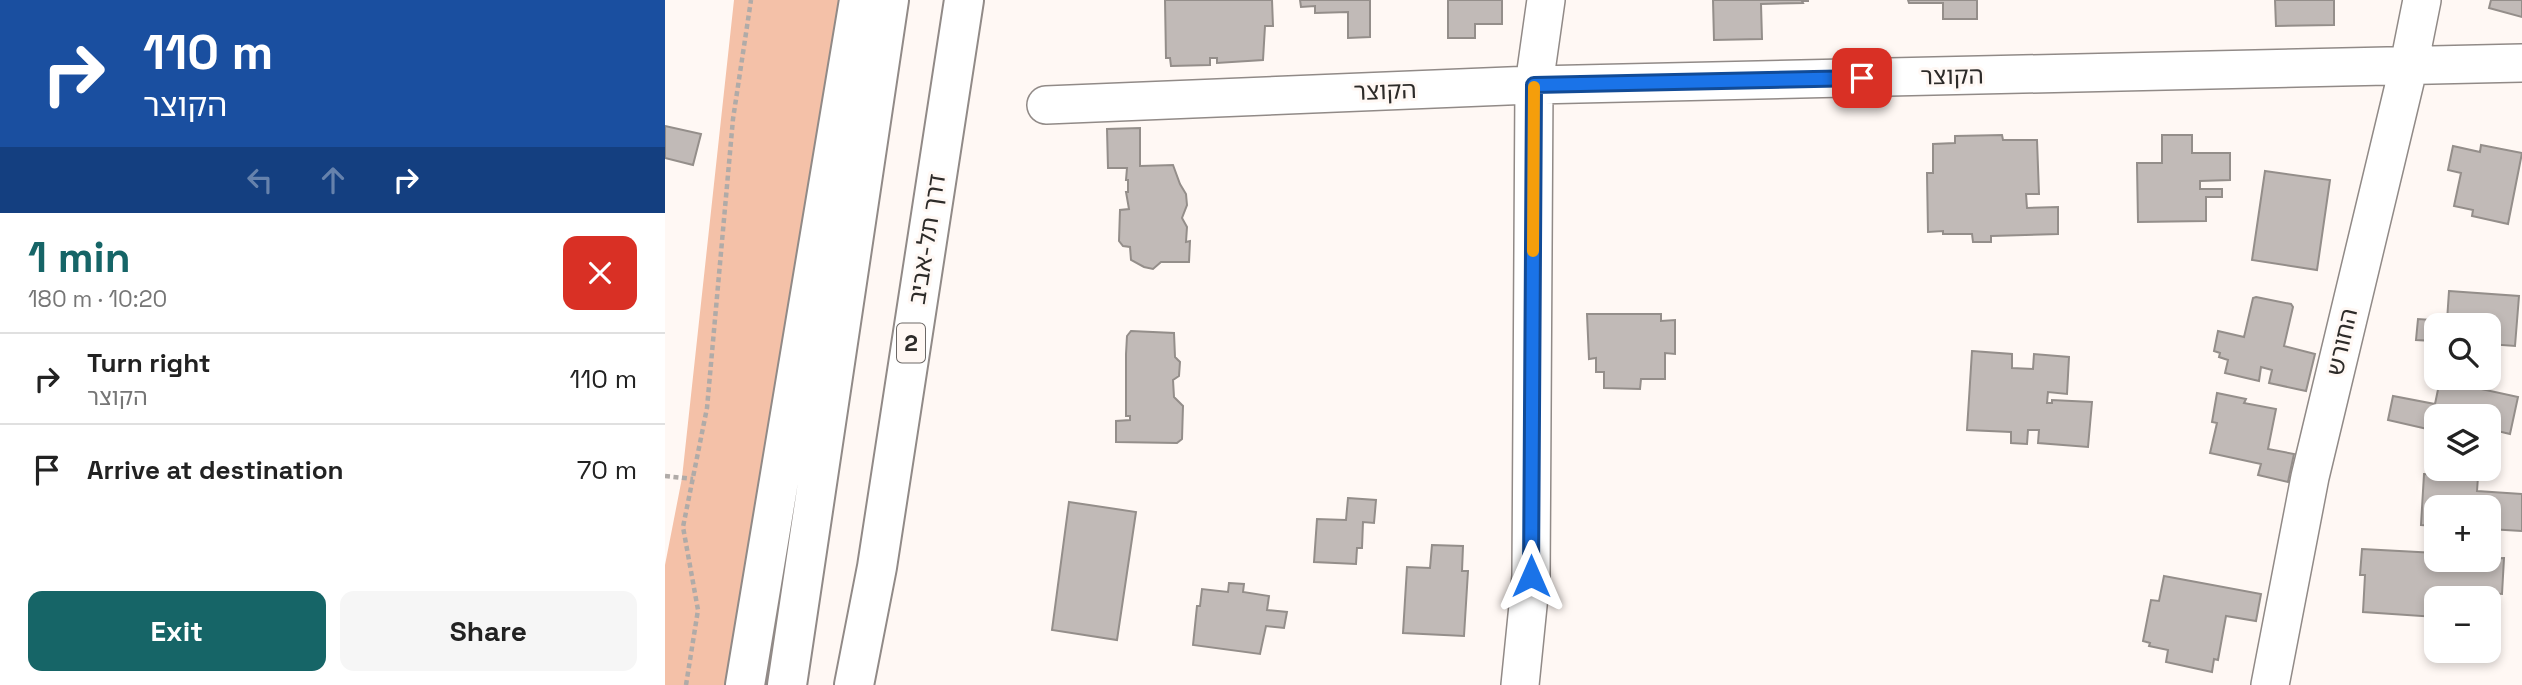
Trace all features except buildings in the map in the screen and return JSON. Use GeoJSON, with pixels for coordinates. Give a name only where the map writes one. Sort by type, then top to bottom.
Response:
{"type":"FeatureCollection","features":[{"type":"Feature","properties":{"kind":"highway"},"geometry":{"type":"LineString","coordinates":[[745,685],[859,0]]}},
{"type":"Feature","properties":{"kind":"highway"},"geometry":{"type":"LineString","coordinates":[[787,685],[889,0]]}},
{"type":"Feature","properties":{"kind":"highway","name":"דרך תל-אביב"},"geometry":{"type":"LineString","coordinates":[[854,685],[877,566],[964,0]]}},
{"type":"Feature","properties":{"kind":"street"},"geometry":{"type":"LineString","coordinates":[[1520,685],[1531,576],[1534,85],[1546,0]]}},
{"type":"Feature","properties":{"kind":"street","name":"החורש"},"geometry":{"type":"LineString","coordinates":[[2270,685],[2310,477],[2409,65],[2422,0]]}},
{"type":"Feature","properties":{"kind":"street","name":"הקוצר"},"geometry":{"type":"LineString","coordinates":[[1046,104],[1534,85],[2522,63]]}},
{"type":"Feature","properties":{"kind":"path"},"geometry":{"type":"LineString","coordinates":[[686,685],[698,610],[683,527],[707,408],[733,119],[751,0]]}},
{"type":"Feature","properties":{"kind":"path"},"geometry":{"type":"LineString","coordinates":[[665,476],[693,479]]}},
{"type":"Feature","properties":{"kind":"shaded area"},"geometry":{"type":"Polygon","coordinates":[[[734,0],[844,0],[733,685],[665,685],[665,565],[682,478],[734,0]]]}},
{"type":"Feature","properties":{"kind":"slow traffic"},"geometry":{"type":"LineString","coordinates":[[1533,251],[1534,87]]}},
{"type":"Feature","properties":{"kind":"route"},"geometry":{"type":"LineString","coordinates":[[1531,576],[1534,85],[1862,78]]}}]}
